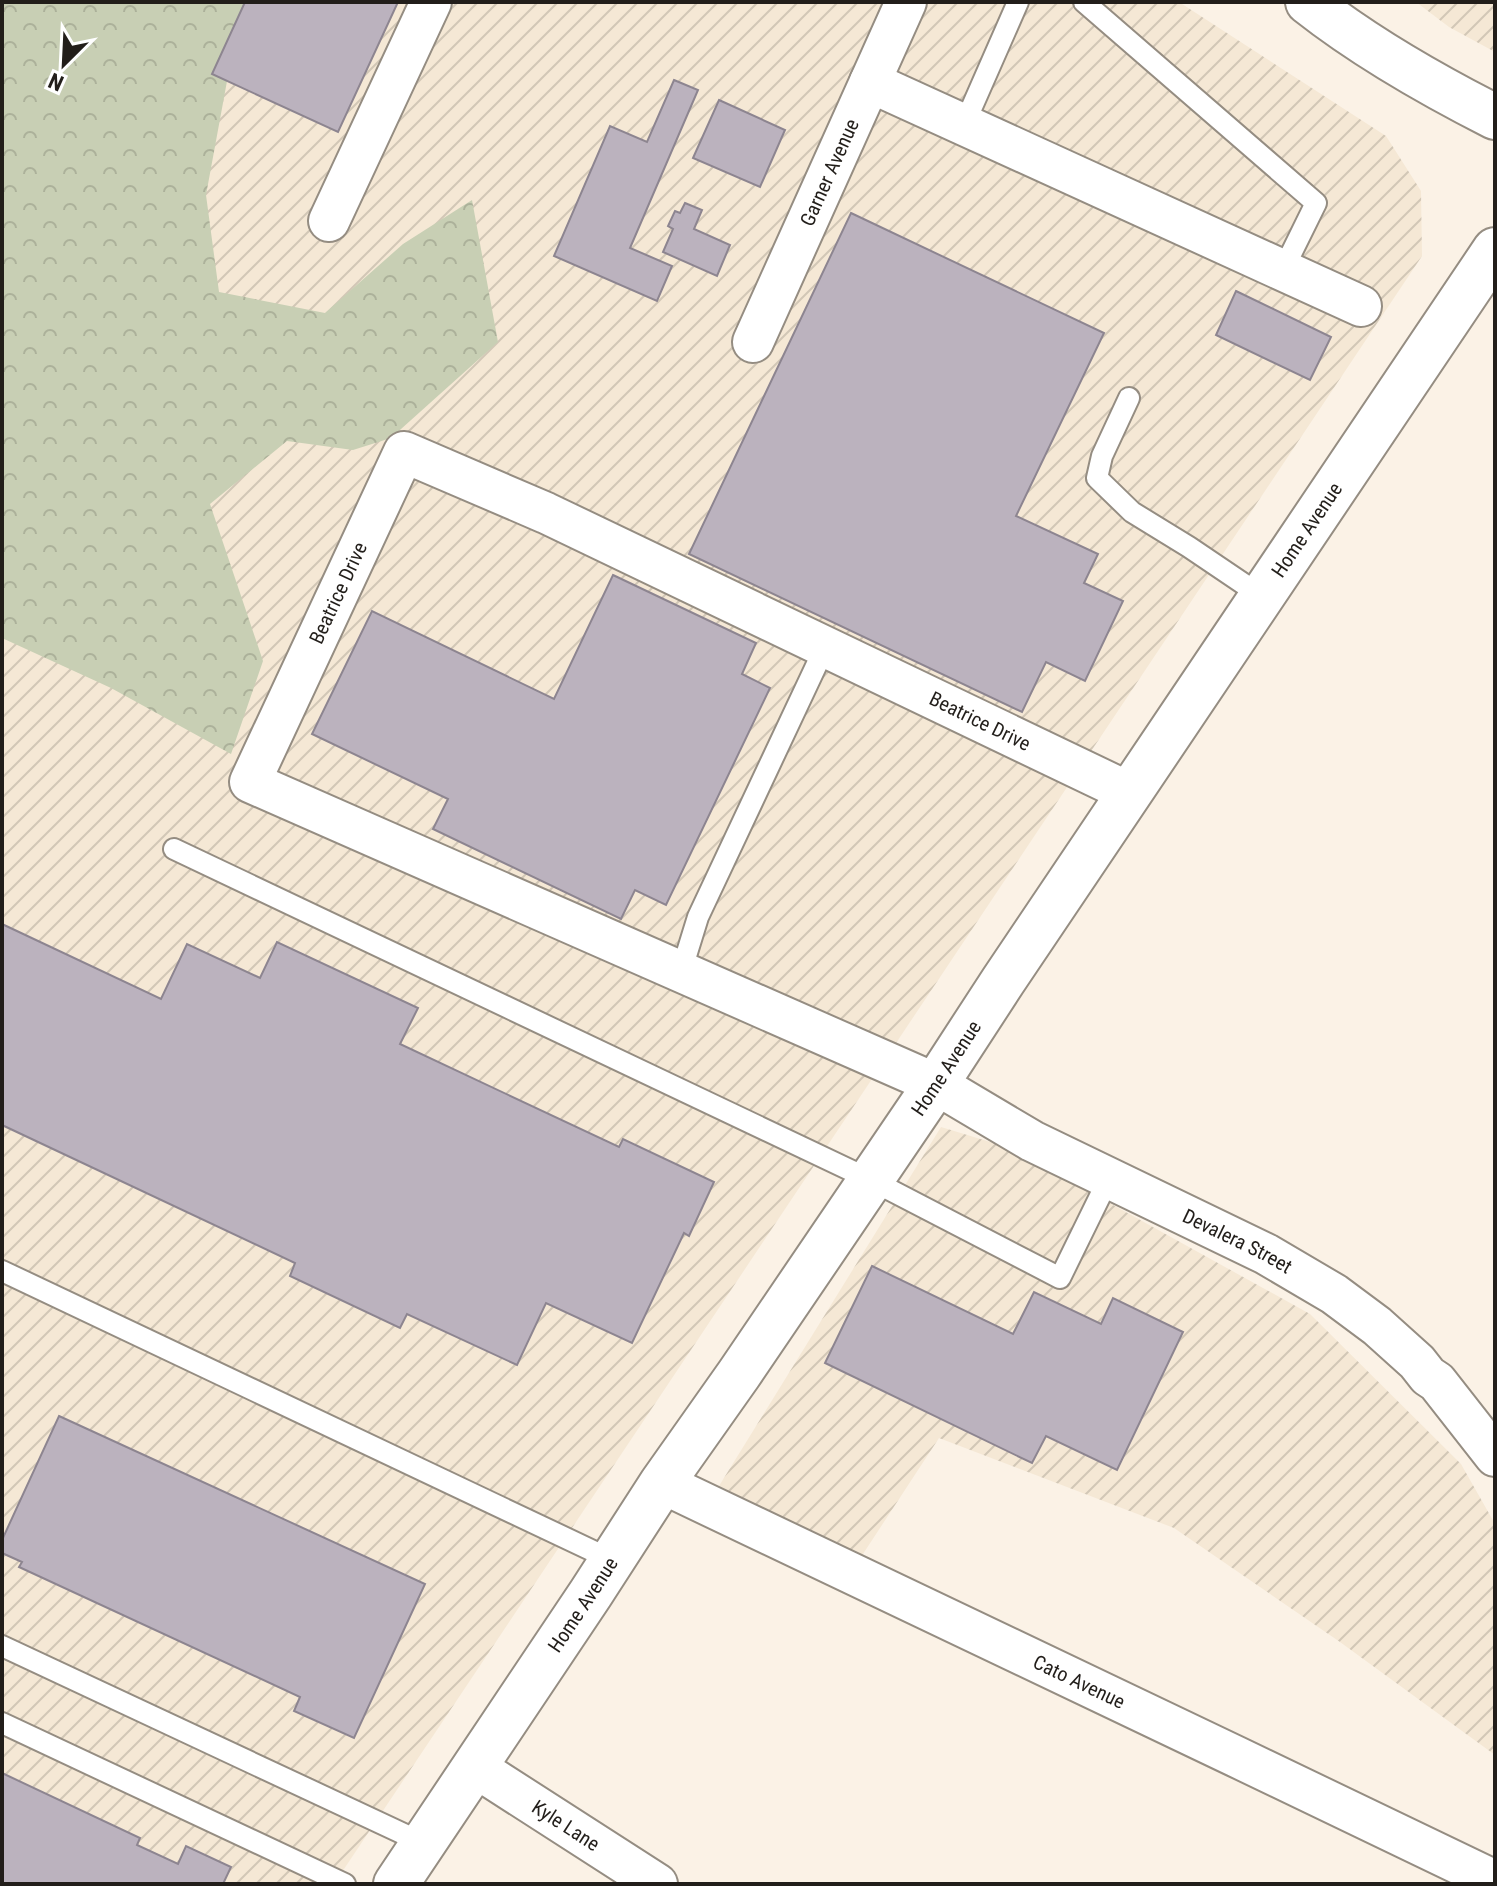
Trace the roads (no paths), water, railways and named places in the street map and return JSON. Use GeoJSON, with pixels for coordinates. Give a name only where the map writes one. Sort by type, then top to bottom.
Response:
{"type":"FeatureCollection","features":[{"type":"Feature","properties":{"kind":"street"},"geometry":{"type":"LineString","coordinates":[[329,221],[431,2]]}},
{"type":"Feature","properties":{"kind":"street","name":"Garner Avenue"},"geometry":{"type":"LineString","coordinates":[[753,342],[906,2]]}},
{"type":"Feature","properties":{"kind":"street"},"geometry":{"type":"LineString","coordinates":[[1308,2],[1387,57],[1495,117]]}},
{"type":"Feature","properties":{"kind":"street"},"geometry":{"type":"LineString","coordinates":[[870,82],[1361,306]]}},
{"type":"Feature","properties":{"kind":"street","name":"Home Avenue"},"geometry":{"type":"LineString","coordinates":[[396,1884],[662,1483],[936,1084],[1495,250]]}},
{"type":"Feature","properties":{"kind":"street","name":"Beatrice Drive"},"geometry":{"type":"LineString","coordinates":[[936,1084],[250,782],[404,452],[546,513],[1130,793]]}},
{"type":"Feature","properties":{"kind":"street","name":"Devalera Street"},"geometry":{"type":"LineString","coordinates":[[936,1084],[1032,1141],[1266,1254],[1334,1294],[1377,1326],[1437,1382],[1495,1456]]}},
{"type":"Feature","properties":{"kind":"street","name":"Cato Avenue"},"geometry":{"type":"LineString","coordinates":[[662,1483],[1495,1881]]}},
{"type":"Feature","properties":{"kind":"street","name":"Kyle Lane"},"geometry":{"type":"LineString","coordinates":[[475,1767],[657,1884]]}},
{"type":"Feature","properties":{"kind":"lane"},"geometry":{"type":"LineString","coordinates":[[964,125],[1018,2]]}},
{"type":"Feature","properties":{"kind":"lane"},"geometry":{"type":"LineString","coordinates":[[1084,2],[1316,203],[1283,270]]}},
{"type":"Feature","properties":{"kind":"lane"},"geometry":{"type":"LineString","coordinates":[[1129,398],[1102,456],[1097,478],[1132,512],[1263,597]]}},
{"type":"Feature","properties":{"kind":"lane"},"geometry":{"type":"LineString","coordinates":[[681,972],[698,917],[825,647]]}},
{"type":"Feature","properties":{"kind":"lane"},"geometry":{"type":"LineString","coordinates":[[174,849],[871,1180],[1060,1278],[1109,1178]]}},
{"type":"Feature","properties":{"kind":"lane"},"geometry":{"type":"LineString","coordinates":[[2,1271],[612,1560]]}},
{"type":"Feature","properties":{"kind":"lane"},"geometry":{"type":"LineString","coordinates":[[2,1646],[423,1843]]}},
{"type":"Feature","properties":{"kind":"lane"},"geometry":{"type":"LineString","coordinates":[[2,1723],[345,1884]]}}]}
